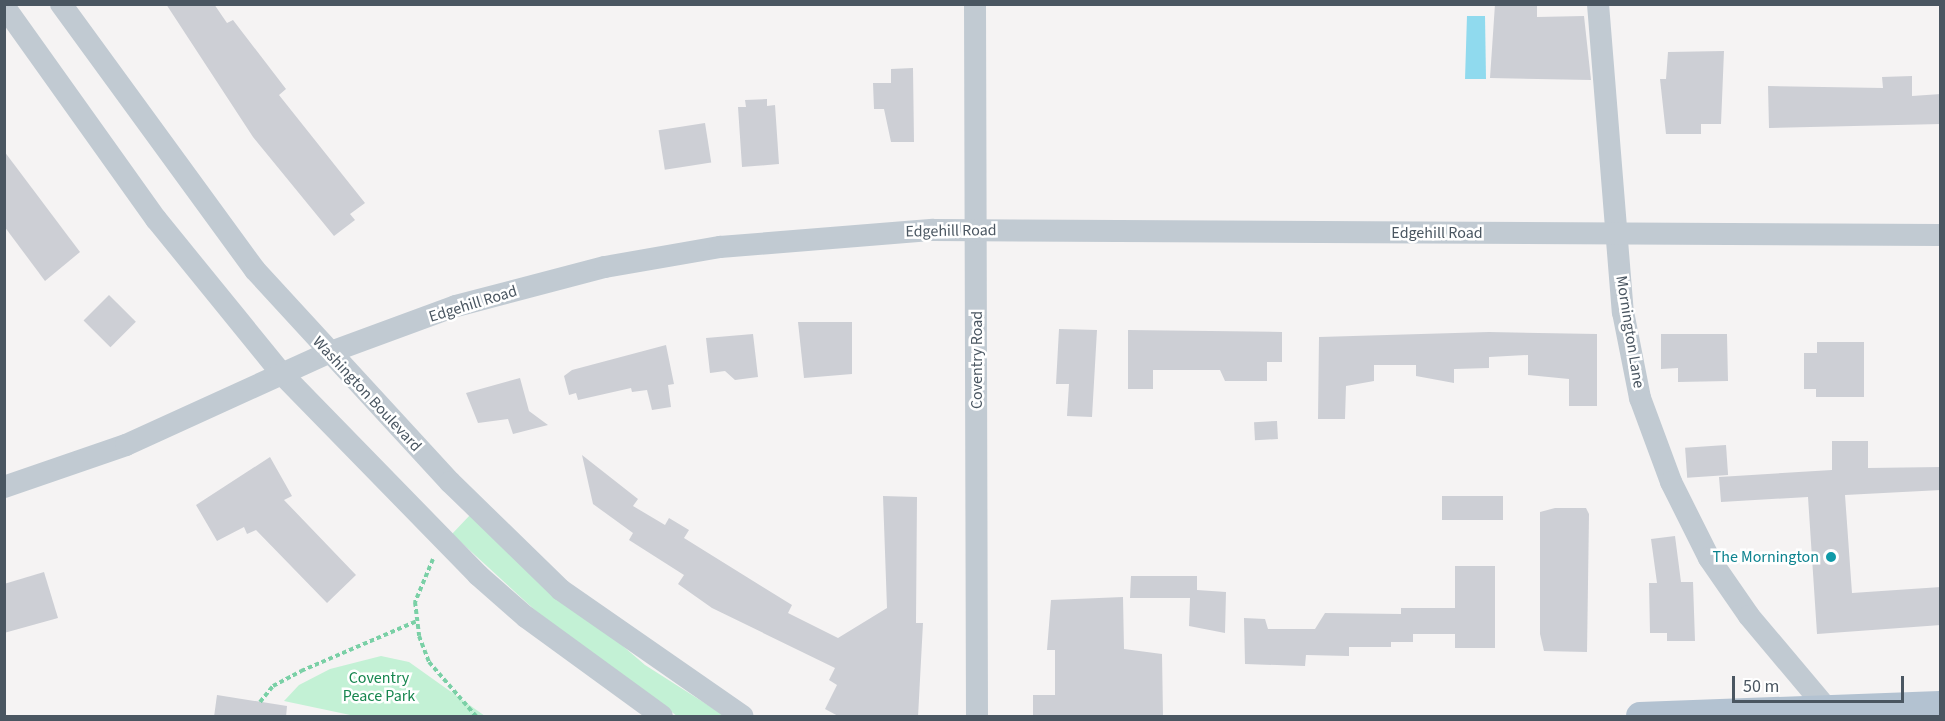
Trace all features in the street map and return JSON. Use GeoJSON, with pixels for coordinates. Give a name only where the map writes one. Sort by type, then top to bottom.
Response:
{"type":"FeatureCollection","features":[{"type":"Feature","properties":{"kind":"main road"},"geometry":{"type":"LineString","coordinates":[[1640,717],[1829,711],[1902,712],[1941,705]]}},
{"type":"Feature","properties":{"kind":"street","name":"Washington Boulevard"},"geometry":{"type":"LineString","coordinates":[[61,4],[178,171],[328,353],[561,590],[742,717]]}},
{"type":"Feature","properties":{"kind":"street","name":"Coventry Road"},"geometry":{"type":"LineString","coordinates":[[975,4],[977,717]]}},
{"type":"Feature","properties":{"kind":"street","name":"Mornington Lane"},"geometry":{"type":"LineString","coordinates":[[1598,4],[1615,233],[1630,358],[1671,482],[1710,558],[1749,616],[1829,711]]}},
{"type":"Feature","properties":{"kind":"street"},"geometry":{"type":"LineString","coordinates":[[4,6],[156,219],[282,375],[478,575],[526,617],[662,717]]}},
{"type":"Feature","properties":{"kind":"street","name":"Edgehill Road"},"geometry":{"type":"LineString","coordinates":[[4,487],[126,445],[328,353],[456,306],[605,267],[732,245],[977,230],[1941,235]]}},
{"type":"Feature","properties":{"kind":"path"},"geometry":{"type":"LineString","coordinates":[[433,558],[415,602],[417,621],[429,662],[476,717]]}},
{"type":"Feature","properties":{"kind":"path"},"geometry":{"type":"LineString","coordinates":[[260,702],[273,686],[301,671],[417,621]]}},
{"type":"Feature","properties":{"kind":"green space"},"geometry":{"type":"Polygon","coordinates":[[[470,515],[645,665],[725,716],[677,716],[538,613],[452,534],[470,515]]]}},
{"type":"Feature","properties":{"kind":"green space","name":"Coventry Peace Park"},"geometry":{"type":"Polygon","coordinates":[[[381,656],[409,662],[485,716],[355,716],[284,701],[299,685],[330,669],[381,656]]]}},
{"type":"Feature","properties":{"kind":"water"},"geometry":{"type":"Polygon","coordinates":[[[1467,16],[1485,16],[1486,79],[1465,79],[1467,16]]]}},
{"type":"Feature","properties":{"kind":"building"},"geometry":{"type":"Polygon","coordinates":[[[166,4],[214,4],[227,23],[233,20],[286,89],[279,95],[365,203],[350,214],[355,220],[334,236],[253,137],[166,4]]]}},
{"type":"Feature","properties":{"kind":"building"},"geometry":{"type":"Polygon","coordinates":[[[1495,4],[1537,4],[1537,17],[1584,16],[1591,80],[1490,78],[1495,4]]]}},
{"type":"Feature","properties":{"kind":"building"},"geometry":{"type":"Polygon","coordinates":[[[1724,51],[1721,124],[1701,124],[1701,134],[1666,134],[1660,79],[1666,79],[1668,52],[1724,51]]]}},
{"type":"Feature","properties":{"kind":"building"},"geometry":{"type":"Polygon","coordinates":[[[913,68],[914,142],[891,142],[884,109],[874,109],[873,83],[891,83],[891,69],[913,68]]]}},
{"type":"Feature","properties":{"kind":"building"},"geometry":{"type":"Polygon","coordinates":[[[1912,76],[1912,96],[1941,94],[1941,124],[1769,128],[1768,86],[1883,88],[1882,77],[1912,76]]]}},
{"type":"Feature","properties":{"kind":"building"},"geometry":{"type":"Polygon","coordinates":[[[767,99],[767,106],[775,105],[779,164],[742,167],[738,107],[746,107],[745,100],[767,99]]]}},
{"type":"Feature","properties":{"kind":"building"},"geometry":{"type":"Polygon","coordinates":[[[705,123],[711,163],[665,170],[659,130],[705,123]]]}},
{"type":"Feature","properties":{"kind":"building"},"geometry":{"type":"Polygon","coordinates":[[[4,151],[80,252],[45,281],[4,226],[4,151]]]}},
{"type":"Feature","properties":{"kind":"building"},"geometry":{"type":"Polygon","coordinates":[[[109,295],[136,322],[110,347],[84,320],[109,295]]]}},
{"type":"Feature","properties":{"kind":"building"},"geometry":{"type":"Polygon","coordinates":[[[798,322],[852,322],[852,374],[804,378],[798,322]]]}},
{"type":"Feature","properties":{"kind":"building"},"geometry":{"type":"Polygon","coordinates":[[[1059,329],[1097,330],[1092,417],[1067,416],[1069,384],[1056,384],[1059,329]]]}},
{"type":"Feature","properties":{"kind":"building"},"geometry":{"type":"Polygon","coordinates":[[[1128,330],[1282,332],[1282,362],[1267,362],[1267,381],[1225,381],[1220,370],[1153,370],[1153,389],[1128,389],[1128,330]]]}},
{"type":"Feature","properties":{"kind":"building"},"geometry":{"type":"Polygon","coordinates":[[[1489,332],[1597,334],[1597,406],[1569,406],[1569,379],[1528,375],[1528,355],[1489,357],[1489,368],[1454,369],[1454,383],[1416,376],[1416,365],[1374,365],[1374,381],[1346,386],[1345,419],[1318,419],[1319,337],[1489,332]]]}},
{"type":"Feature","properties":{"kind":"building"},"geometry":{"type":"Polygon","coordinates":[[[753,334],[758,377],[735,380],[725,371],[710,373],[706,338],[753,334]]]}},
{"type":"Feature","properties":{"kind":"building"},"geometry":{"type":"Polygon","coordinates":[[[1661,334],[1727,334],[1728,381],[1678,382],[1678,368],[1661,369],[1661,334]]]}},
{"type":"Feature","properties":{"kind":"building"},"geometry":{"type":"Polygon","coordinates":[[[1817,342],[1864,342],[1864,397],[1816,397],[1816,389],[1804,389],[1804,353],[1817,353],[1817,342]]]}},
{"type":"Feature","properties":{"kind":"building"},"geometry":{"type":"Polygon","coordinates":[[[666,345],[674,384],[668,385],[671,407],[652,410],[647,390],[632,392],[631,388],[578,400],[576,393],[569,395],[564,376],[572,370],[666,345]]]}},
{"type":"Feature","properties":{"kind":"building"},"geometry":{"type":"Polygon","coordinates":[[[520,378],[529,411],[548,425],[513,434],[508,419],[478,423],[466,393],[520,378]]]}},
{"type":"Feature","properties":{"kind":"building"},"geometry":{"type":"Polygon","coordinates":[[[1277,421],[1278,439],[1255,440],[1254,422],[1277,421]]]}},
{"type":"Feature","properties":{"kind":"building"},"geometry":{"type":"Polygon","coordinates":[[[1832,441],[1868,441],[1868,468],[1941,467],[1941,490],[1845,495],[1852,593],[1941,587],[1941,625],[1817,634],[1808,497],[1721,502],[1719,477],[1832,470],[1832,441]]]}},
{"type":"Feature","properties":{"kind":"building"},"geometry":{"type":"Polygon","coordinates":[[[1726,445],[1728,475],[1687,478],[1685,448],[1726,445]]]}},
{"type":"Feature","properties":{"kind":"building"},"geometry":{"type":"Polygon","coordinates":[[[582,455],[638,499],[633,506],[665,525],[669,518],[689,530],[684,538],[792,605],[788,613],[838,638],[887,608],[883,496],[917,497],[916,623],[923,623],[918,717],[840,717],[825,709],[837,685],[829,680],[835,668],[712,608],[678,584],[684,575],[629,540],[633,533],[593,504],[582,455]]]}},
{"type":"Feature","properties":{"kind":"building"},"geometry":{"type":"Polygon","coordinates":[[[270,457],[292,496],[284,500],[356,575],[327,603],[256,530],[247,534],[244,527],[217,541],[196,505],[270,457]]]}},
{"type":"Feature","properties":{"kind":"building"},"geometry":{"type":"Polygon","coordinates":[[[1442,496],[1503,496],[1503,520],[1442,520],[1442,496]]]}},
{"type":"Feature","properties":{"kind":"building"},"geometry":{"type":"Polygon","coordinates":[[[1555,508],[1586,508],[1589,514],[1587,652],[1544,651],[1540,634],[1540,512],[1555,508]]]}},
{"type":"Feature","properties":{"kind":"building"},"geometry":{"type":"Polygon","coordinates":[[[1675,536],[1681,582],[1693,582],[1695,641],[1667,641],[1667,633],[1650,633],[1649,583],[1657,583],[1651,539],[1675,536]]]}},
{"type":"Feature","properties":{"kind":"building"},"geometry":{"type":"Polygon","coordinates":[[[1455,566],[1495,566],[1495,648],[1455,648],[1455,634],[1413,634],[1413,642],[1391,642],[1391,647],[1349,647],[1349,656],[1306,655],[1305,666],[1245,664],[1244,618],[1265,619],[1268,629],[1315,629],[1325,613],[1401,614],[1401,608],[1455,608],[1455,566]]]}},
{"type":"Feature","properties":{"kind":"building"},"geometry":{"type":"Polygon","coordinates":[[[44,572],[58,618],[4,633],[4,584],[44,572]]]}},
{"type":"Feature","properties":{"kind":"building"},"geometry":{"type":"Polygon","coordinates":[[[1131,576],[1197,576],[1197,590],[1226,592],[1225,633],[1189,626],[1190,598],[1130,598],[1131,576]]]}},
{"type":"Feature","properties":{"kind":"building"},"geometry":{"type":"Polygon","coordinates":[[[1123,597],[1124,649],[1162,654],[1163,717],[1033,717],[1033,695],[1055,695],[1055,650],[1047,650],[1051,600],[1123,597]]]}},
{"type":"Feature","properties":{"kind":"building"},"geometry":{"type":"Polygon","coordinates":[[[217,695],[287,706],[286,717],[214,717],[217,695]]]}},
{"type":"Feature","properties":{"kind":"place","name":"The Mornington"},"geometry":{"type":"Point","coordinates":[1831,557]}}]}
